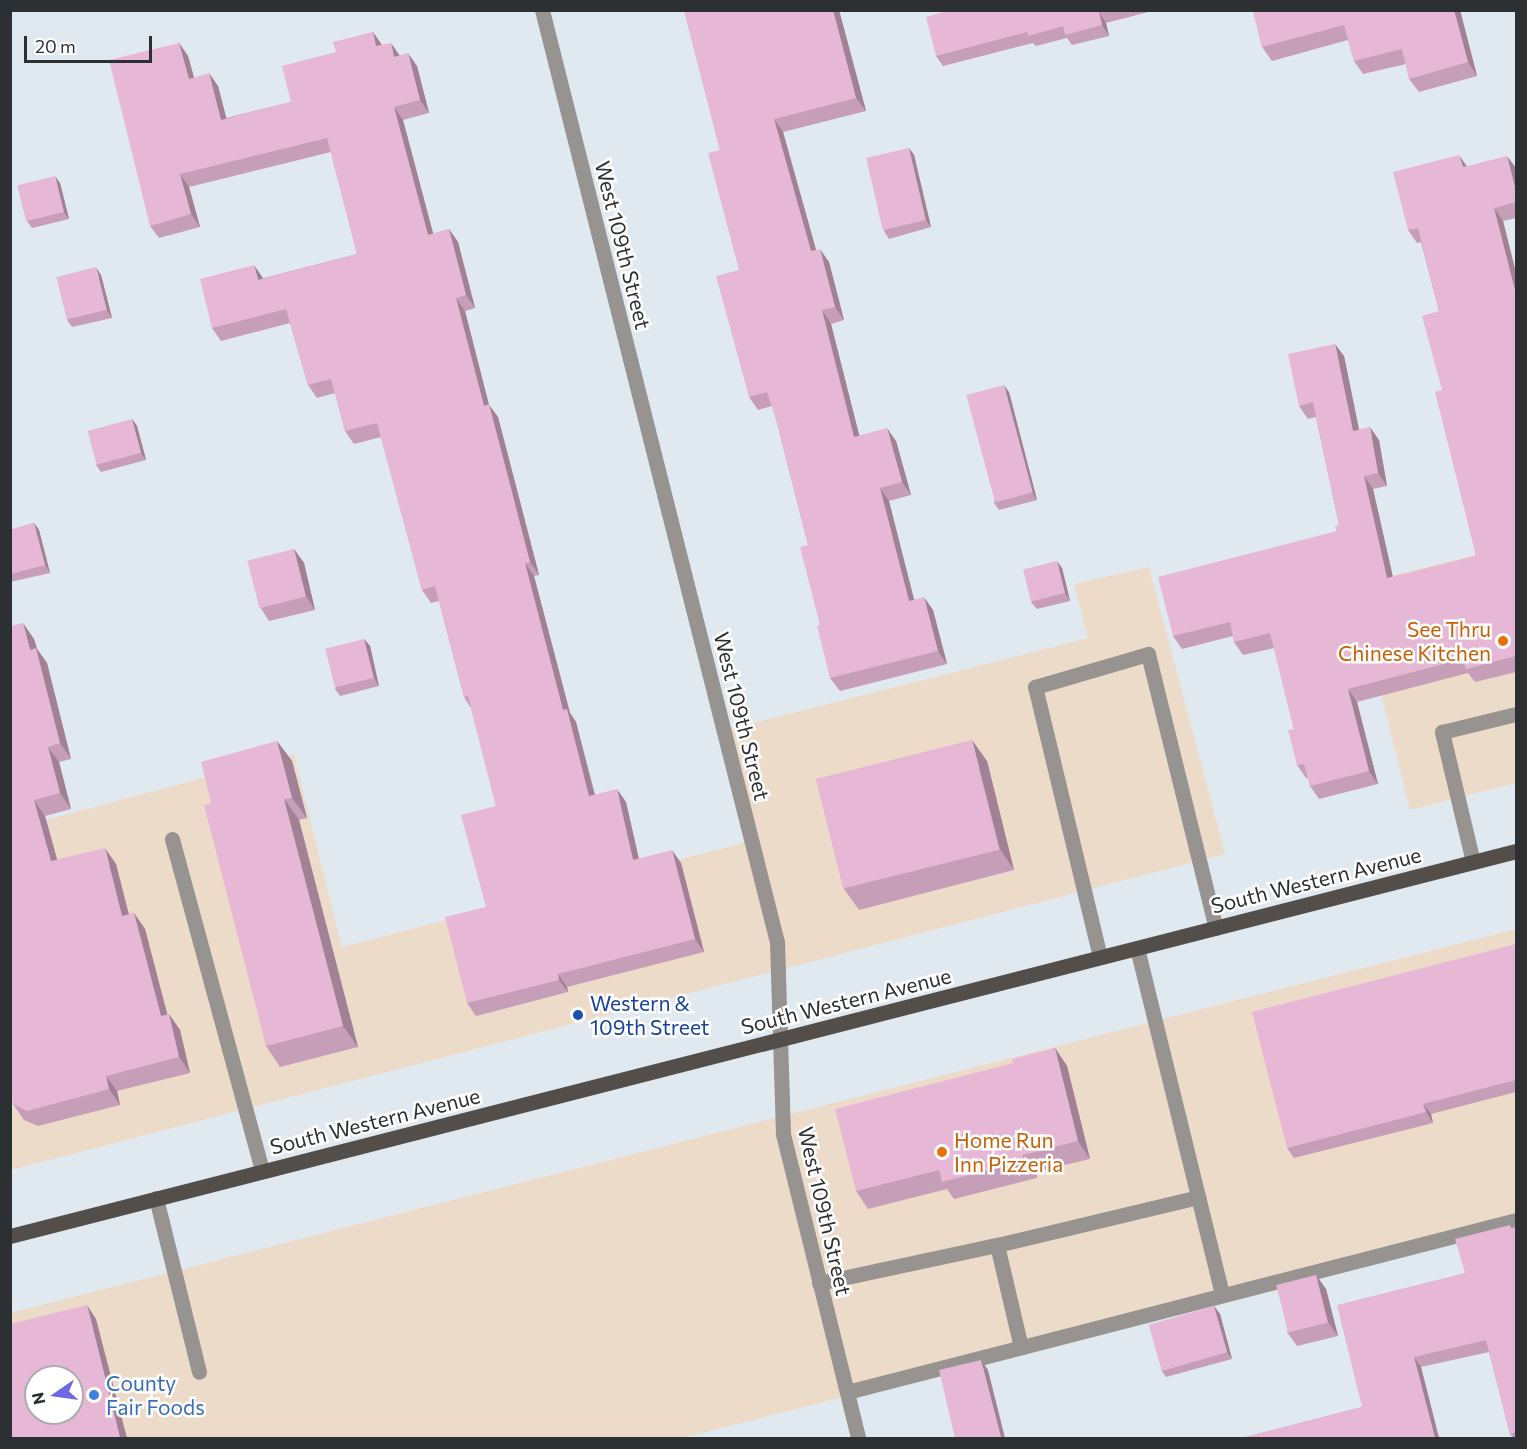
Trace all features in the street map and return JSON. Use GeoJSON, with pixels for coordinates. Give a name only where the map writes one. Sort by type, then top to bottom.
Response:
{"type":"FeatureCollection","features":[{"type":"Feature","properties":{"kind":"main road","name":"South Western Avenue"},"geometry":{"type":"LineString","coordinates":[[10,1236],[1516,851]]}},
{"type":"Feature","properties":{"kind":"street","name":"West 109th Street"},"geometry":{"type":"LineString","coordinates":[[542,10],[777,942],[783,1134],[858,1438]]}},
{"type":"Feature","properties":{"kind":"street"},"geometry":{"type":"LineString","coordinates":[[1100,957],[1035,687],[1148,654],[1216,928]]}},
{"type":"Feature","properties":{"kind":"street"},"geometry":{"type":"LineString","coordinates":[[1473,862],[1442,732],[1516,714]]}},
{"type":"Feature","properties":{"kind":"street"},"geometry":{"type":"LineString","coordinates":[[172,839],[262,1171]]}},
{"type":"Feature","properties":{"kind":"street"},"geometry":{"type":"LineString","coordinates":[[1137,948],[1222,1295]]}},
{"type":"Feature","properties":{"kind":"street"},"geometry":{"type":"LineString","coordinates":[[819,1283],[997,1245],[1198,1197]]}},
{"type":"Feature","properties":{"kind":"street"},"geometry":{"type":"LineString","coordinates":[[156,1198],[199,1372]]}},
{"type":"Feature","properties":{"kind":"street"},"geometry":{"type":"LineString","coordinates":[[847,1392],[1516,1220]]}},
{"type":"Feature","properties":{"kind":"street"},"geometry":{"type":"LineString","coordinates":[[997,1245],[1021,1347]]}},
{"type":"Feature","properties":{"kind":"shaded area"},"geometry":{"type":"Polygon","coordinates":[[[1516,545],[1516,783],[1410,810],[1354,585],[1516,545]]]}},
{"type":"Feature","properties":{"kind":"shaded area"},"geometry":{"type":"Polygon","coordinates":[[[1149,567],[1225,854],[11,1170],[11,829],[294,754],[342,947],[755,840],[726,730],[1088,638],[1074,584],[1149,567]]]}},
{"type":"Feature","properties":{"kind":"shaded area"},"geometry":{"type":"Polygon","coordinates":[[[1516,929],[1516,1225],[683,1438],[11,1438],[10,1313],[1516,929]]]}},
{"type":"Feature","properties":{"kind":"building"},"geometry":{"type":"Polygon","coordinates":[[[684,10],[833,10],[856,98],[774,119],[811,251],[820,249],[835,307],[822,310],[854,437],[887,428],[902,482],[880,488],[909,601],[924,597],[938,651],[830,678],[817,626],[820,625],[800,547],[808,545],[776,419],[767,392],[749,397],[716,276],[739,270],[708,153],[720,150],[684,10]]]}},
{"type":"Feature","properties":{"kind":"building"},"geometry":{"type":"Polygon","coordinates":[[[949,10],[1106,10],[1099,12],[1102,25],[1065,35],[1063,26],[1028,36],[1027,32],[936,56],[926,17],[949,10]]]}},
{"type":"Feature","properties":{"kind":"building"},"geometry":{"type":"Polygon","coordinates":[[[1253,10],[1454,10],[1468,62],[1409,79],[1402,49],[1354,61],[1344,25],[1262,47],[1253,10]]]}},
{"type":"Feature","properties":{"kind":"building"},"geometry":{"type":"Polygon","coordinates":[[[373,32],[376,46],[391,43],[394,57],[408,53],[420,100],[394,107],[428,235],[449,229],[466,295],[456,298],[484,406],[489,404],[530,562],[525,563],[563,710],[567,709],[589,796],[617,789],[633,860],[672,850],[695,939],[558,974],[559,980],[467,1003],[445,917],[486,907],[461,815],[496,806],[468,696],[464,697],[435,586],[422,590],[377,423],[345,431],[331,379],[308,385],[286,309],[212,328],[200,279],[254,265],[258,280],[357,254],[327,138],[180,174],[191,214],[150,226],[109,60],[179,43],[189,79],[209,73],[221,120],[291,102],[282,66],[336,52],[333,42],[373,32]]]}},
{"type":"Feature","properties":{"kind":"building"},"geometry":{"type":"Polygon","coordinates":[[[909,148],[926,220],[883,230],[866,158],[909,148]]]}},
{"type":"Feature","properties":{"kind":"building"},"geometry":{"type":"Polygon","coordinates":[[[1459,155],[1463,167],[1507,156],[1516,191],[1516,202],[1494,208],[1516,294],[1516,656],[1466,669],[1463,659],[1348,689],[1369,771],[1310,786],[1304,764],[1297,765],[1288,730],[1294,729],[1270,633],[1234,642],[1230,622],[1173,636],[1158,577],[1337,531],[1335,526],[1339,525],[1313,402],[1299,406],[1288,354],[1335,344],[1353,431],[1370,427],[1378,473],[1364,476],[1387,578],[1476,556],[1435,392],[1442,390],[1422,316],[1439,311],[1418,228],[1408,230],[1393,172],[1459,155]]]}},
{"type":"Feature","properties":{"kind":"building"},"geometry":{"type":"Polygon","coordinates":[[[55,176],[64,212],[26,221],[17,185],[55,176]]]}},
{"type":"Feature","properties":{"kind":"building"},"geometry":{"type":"Polygon","coordinates":[[[96,267],[107,310],[67,320],[56,277],[96,267]]]}},
{"type":"Feature","properties":{"kind":"building"},"geometry":{"type":"Polygon","coordinates":[[[1004,385],[1033,492],[995,502],[966,395],[1004,385]]]}},
{"type":"Feature","properties":{"kind":"building"},"geometry":{"type":"Polygon","coordinates":[[[132,419],[141,453],[97,465],[88,431],[132,419]]]}},
{"type":"Feature","properties":{"kind":"building"},"geometry":{"type":"Polygon","coordinates":[[[34,523],[45,565],[10,574],[10,530],[34,523]]]}},
{"type":"Feature","properties":{"kind":"building"},"geometry":{"type":"Polygon","coordinates":[[[294,549],[306,597],[259,608],[247,561],[294,549]]]}},
{"type":"Feature","properties":{"kind":"building"},"geometry":{"type":"Polygon","coordinates":[[[1057,561],[1065,593],[1031,601],[1023,569],[1057,561]]]}},
{"type":"Feature","properties":{"kind":"building"},"geometry":{"type":"Polygon","coordinates":[[[23,623],[30,650],[36,648],[60,743],[48,747],[60,793],[34,800],[51,861],[105,848],[122,916],[134,913],[161,1016],[169,1014],[179,1057],[106,1076],[109,1089],[27,1111],[13,1104],[10,1093],[10,626],[23,623]]]}},
{"type":"Feature","properties":{"kind":"building"},"geometry":{"type":"Polygon","coordinates":[[[364,639],[374,678],[335,687],[325,649],[364,639]]]}},
{"type":"Feature","properties":{"kind":"building"},"geometry":{"type":"Polygon","coordinates":[[[972,740],[999,850],[843,889],[816,779],[972,740]]]}},
{"type":"Feature","properties":{"kind":"building"},"geometry":{"type":"Polygon","coordinates":[[[277,741],[292,798],[284,799],[343,1026],[266,1046],[204,805],[211,803],[201,762],[277,741]]]}},
{"type":"Feature","properties":{"kind":"building"},"geometry":{"type":"Polygon","coordinates":[[[1516,944],[1516,1080],[1423,1104],[1426,1112],[1287,1148],[1252,1012],[1516,944]]]}},
{"type":"Feature","properties":{"kind":"building"},"geometry":{"type":"Polygon","coordinates":[[[1055,1048],[1078,1141],[1023,1155],[1024,1161],[942,1182],[939,1170],[856,1191],[835,1109],[1013,1063],[1012,1059],[1055,1048]]]}},
{"type":"Feature","properties":{"kind":"building"},"geometry":{"type":"Polygon","coordinates":[[[1510,1225],[1511,1229],[1516,1227],[1516,1432],[1510,1434],[1486,1340],[1414,1357],[1435,1438],[1242,1438],[1362,1407],[1337,1305],[1465,1273],[1455,1239],[1510,1225]]]}},
{"type":"Feature","properties":{"kind":"building"},"geometry":{"type":"Polygon","coordinates":[[[1316,1275],[1328,1323],[1288,1332],[1276,1285],[1316,1275]]]}},
{"type":"Feature","properties":{"kind":"building","name":"County Fair Foods"},"geometry":{"type":"Polygon","coordinates":[[[87,1305],[120,1438],[10,1438],[10,1324],[87,1305]]]}},
{"type":"Feature","properties":{"kind":"building"},"geometry":{"type":"Polygon","coordinates":[[[1214,1306],[1227,1352],[1162,1371],[1149,1325],[1214,1306]]]}},
{"type":"Feature","properties":{"kind":"building"},"geometry":{"type":"Polygon","coordinates":[[[981,1360],[1001,1438],[955,1438],[939,1370],[981,1360]]]}},
{"type":"Feature","properties":{"kind":"place","name":"See Thru Chinese Kitchen"},"geometry":{"type":"Point","coordinates":[1503,641]}},
{"type":"Feature","properties":{"kind":"place","name":"Western & 109th Street"},"geometry":{"type":"Point","coordinates":[578,1015]}},
{"type":"Feature","properties":{"kind":"place","name":"Home Run Inn Pizzeria"},"geometry":{"type":"Point","coordinates":[942,1152]}},
{"type":"Feature","properties":{"kind":"place","name":"County Fair Foods"},"geometry":{"type":"Point","coordinates":[94,1395]}}]}
